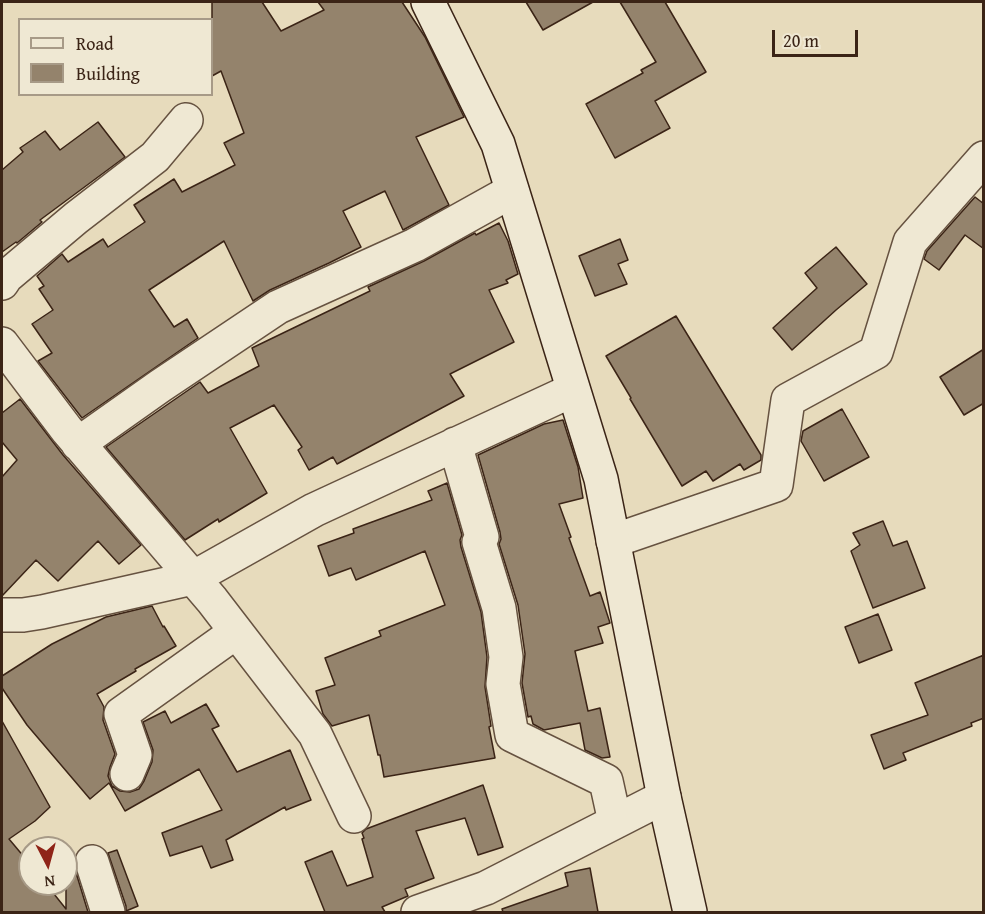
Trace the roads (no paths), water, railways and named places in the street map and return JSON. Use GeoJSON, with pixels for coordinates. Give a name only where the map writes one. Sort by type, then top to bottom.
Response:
{"type":"FeatureCollection","features":[{"type":"Feature","properties":{"kind":"street"},"geometry":{"type":"LineString","coordinates":[[428,2],[498,144],[601,479],[664,797],[690,912]]}},
{"type":"Feature","properties":{"kind":"street"},"geometry":{"type":"LineString","coordinates":[[2,283],[76,218],[154,157],[186,120]]}},
{"type":"Feature","properties":{"kind":"street"},"geometry":{"type":"LineString","coordinates":[[613,541],[776,485],[788,400],[876,352],[910,242],[984,158]]}},
{"type":"Feature","properties":{"kind":"street"},"geometry":{"type":"LineString","coordinates":[[78,444],[278,307],[415,245],[512,191]]}},
{"type":"Feature","properties":{"kind":"street"},"geometry":{"type":"LineString","coordinates":[[2,344],[78,444],[193,578],[315,734],[354,816]]}},
{"type":"Feature","properties":{"kind":"street"},"geometry":{"type":"LineString","coordinates":[[2,615],[42,612],[193,578],[314,510],[573,390]]}},
{"type":"Feature","properties":{"kind":"street"},"geometry":{"type":"LineString","coordinates":[[455,444],[482,537],[479,542],[499,608],[506,657],[502,684],[512,735],[606,781],[615,822]]}},
{"type":"Feature","properties":{"kind":"street"},"geometry":{"type":"LineString","coordinates":[[127,774],[135,755],[121,714],[236,632]]}},
{"type":"Feature","properties":{"kind":"street"},"geometry":{"type":"LineString","coordinates":[[418,912],[486,888],[664,797]]}},
{"type":"Feature","properties":{"kind":"street"},"geometry":{"type":"LineString","coordinates":[[92,862],[108,912]]}}]}
